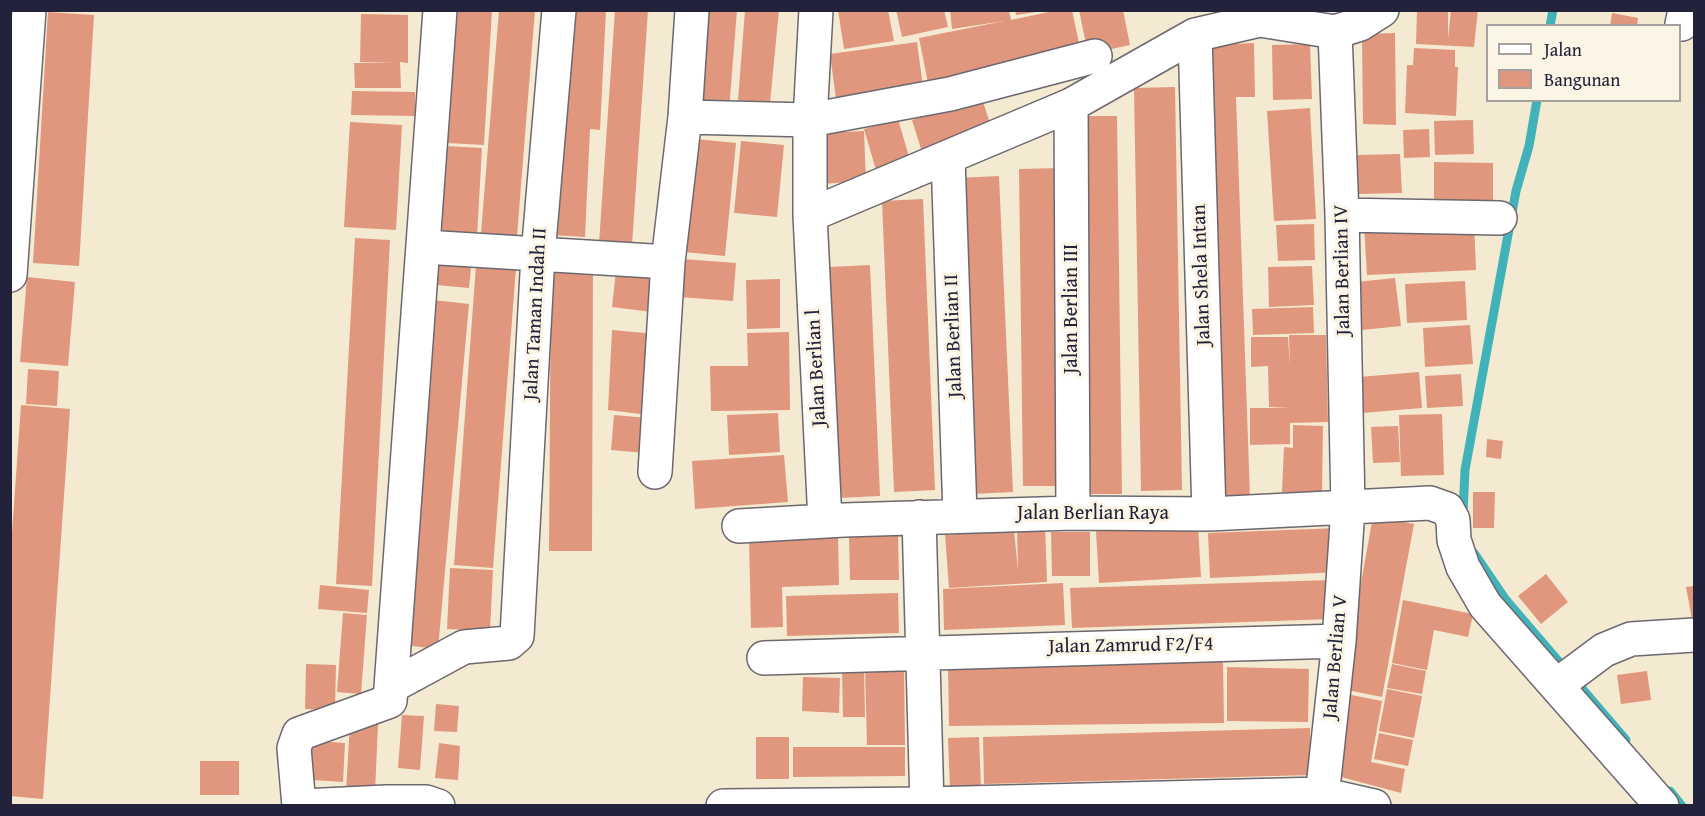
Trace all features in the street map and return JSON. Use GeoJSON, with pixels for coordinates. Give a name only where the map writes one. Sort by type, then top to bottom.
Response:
{"type":"FeatureCollection","features":[{"type":"Feature","properties":{"kind":"street"},"geometry":{"type":"LineString","coordinates":[[10,275],[28,10]]}},
{"type":"Feature","properties":{"kind":"street"},"geometry":{"type":"LineString","coordinates":[[438,806],[426,802],[386,802],[301,806],[294,748],[299,734],[390,701],[440,10]]}},
{"type":"Feature","properties":{"kind":"street","name":"Jalan Taman Indah II"},"geometry":{"type":"LineString","coordinates":[[392,686],[464,647],[508,643],[517,636],[520,619],[538,255],[560,10]]}},
{"type":"Feature","properties":{"kind":"street"},"geometry":{"type":"LineString","coordinates":[[655,472],[668,262],[685,117],[692,10]]}},
{"type":"Feature","properties":{"kind":"street","name":"Jalan Berlian l"},"geometry":{"type":"LineString","coordinates":[[816,10],[810,120],[810,215],[825,521]]}},
{"type":"Feature","properties":{"kind":"street"},"geometry":{"type":"LineString","coordinates":[[810,215],[1071,105],[1195,35],[1260,20],[1335,32],[1360,24],[1382,10]]}},
{"type":"Feature","properties":{"kind":"street","name":"Jalan Berlian IV"},"geometry":{"type":"LineString","coordinates":[[1335,32],[1342,215],[1348,508]]}},
{"type":"Feature","properties":{"kind":"street","name":"Jalan Shela Intan"},"geometry":{"type":"LineString","coordinates":[[1195,35],[1209,514]]}},
{"type":"Feature","properties":{"kind":"street"},"geometry":{"type":"LineString","coordinates":[[685,117],[810,120],[950,94],[1095,56]]}},
{"type":"Feature","properties":{"kind":"street","name":"Jalan Berlian III"},"geometry":{"type":"LineString","coordinates":[[1071,105],[1073,513]]}},
{"type":"Feature","properties":{"kind":"street","name":"Jalan Berlian II"},"geometry":{"type":"LineString","coordinates":[[948,157],[960,515]]}},
{"type":"Feature","properties":{"kind":"street"},"geometry":{"type":"LineString","coordinates":[[1342,215],[1500,218]]}},
{"type":"Feature","properties":{"kind":"street"},"geometry":{"type":"LineString","coordinates":[[424,247],[668,262]]}},
{"type":"Feature","properties":{"kind":"street","name":"Jalan Berlian Raya"},"geometry":{"type":"LineString","coordinates":[[739,526],[960,515],[1209,514],[1430,503],[1447,509],[1453,520],[1454,540],[1463,567],[1485,605],[1565,679]]}},
{"type":"Feature","properties":{"kind":"street","name":"Jalan Berlian V"},"geometry":{"type":"LineString","coordinates":[[1321,800],[1339,641],[1348,508]]}},
{"type":"Feature","properties":{"kind":"street"},"geometry":{"type":"LineString","coordinates":[[919,517],[927,805]]}},
{"type":"Feature","properties":{"kind":"street"},"geometry":{"type":"LineString","coordinates":[[1662,806],[1565,679],[1604,650],[1631,639],[1695,635]]}},
{"type":"Feature","properties":{"kind":"street","name":"Jalan Zamrud F2/F4"},"geometry":{"type":"LineString","coordinates":[[764,658],[1339,641]]}},
{"type":"Feature","properties":{"kind":"street"},"geometry":{"type":"LineString","coordinates":[[723,806],[1321,800],[1374,806]]}},
{"type":"Feature","properties":{"kind":"building"},"geometry":{"type":"Polygon","coordinates":[[[455,10],[492,10],[484,145],[447,143],[455,10]]]}},
{"type":"Feature","properties":{"kind":"building"},"geometry":{"type":"Polygon","coordinates":[[[499,10],[535,10],[517,236],[481,233],[499,10]]]}},
{"type":"Feature","properties":{"kind":"building"},"geometry":{"type":"Polygon","coordinates":[[[572,10],[606,10],[600,130],[590,129],[585,237],[552,235],[558,128],[566,129],[572,10]]]}},
{"type":"Feature","properties":{"kind":"building"},"geometry":{"type":"Polygon","coordinates":[[[615,10],[648,10],[632,245],[599,243],[615,10]]]}},
{"type":"Feature","properties":{"kind":"building"},"geometry":{"type":"Polygon","coordinates":[[[698,10],[737,10],[729,111],[690,108],[698,10]]]}},
{"type":"Feature","properties":{"kind":"building"},"geometry":{"type":"Polygon","coordinates":[[[745,10],[779,10],[770,103],[738,100],[745,10]]]}},
{"type":"Feature","properties":{"kind":"building"},"geometry":{"type":"Polygon","coordinates":[[[838,10],[888,10],[894,41],[844,49],[838,10]]]}},
{"type":"Feature","properties":{"kind":"building"},"geometry":{"type":"Polygon","coordinates":[[[896,10],[944,10],[948,27],[902,37],[896,10]]]}},
{"type":"Feature","properties":{"kind":"building"},"geometry":{"type":"Polygon","coordinates":[[[950,10],[1009,10],[1011,20],[1058,10],[1072,10],[1081,53],[928,83],[919,38],[1004,21],[952,29],[950,10]]]}},
{"type":"Feature","properties":{"kind":"building"},"geometry":{"type":"Polygon","coordinates":[[[1015,10],[1037,10],[1037,12],[1016,15],[1015,10]]]}},
{"type":"Feature","properties":{"kind":"building"},"geometry":{"type":"Polygon","coordinates":[[[1079,10],[1123,10],[1130,45],[1088,54],[1079,10]]]}},
{"type":"Feature","properties":{"kind":"building"},"geometry":{"type":"Polygon","coordinates":[[[1417,10],[1448,10],[1448,39],[1451,10],[1478,10],[1474,47],[1416,44],[1417,10]]]}},
{"type":"Feature","properties":{"kind":"building"},"geometry":{"type":"Polygon","coordinates":[[[48,12],[94,15],[79,266],[33,263],[48,12]]]}},
{"type":"Feature","properties":{"kind":"building"},"geometry":{"type":"Polygon","coordinates":[[[1612,13],[1638,18],[1637,24],[1610,24],[1612,13]]]}},
{"type":"Feature","properties":{"kind":"building"},"geometry":{"type":"Polygon","coordinates":[[[361,14],[408,15],[408,63],[400,62],[401,88],[355,88],[354,63],[394,63],[360,62],[361,14]]]}},
{"type":"Feature","properties":{"kind":"building"},"geometry":{"type":"Polygon","coordinates":[[[1395,33],[1396,125],[1363,124],[1362,34],[1395,33]]]}},
{"type":"Feature","properties":{"kind":"building"},"geometry":{"type":"Polygon","coordinates":[[[1234,41],[1234,44],[1254,43],[1255,97],[1236,97],[1250,498],[1220,499],[1204,42],[1234,41]]]}},
{"type":"Feature","properties":{"kind":"building"},"geometry":{"type":"Polygon","coordinates":[[[917,42],[923,87],[836,99],[830,54],[917,42]]]}},
{"type":"Feature","properties":{"kind":"building"},"geometry":{"type":"Polygon","coordinates":[[[1310,44],[1312,99],[1273,100],[1272,45],[1310,44]]]}},
{"type":"Feature","properties":{"kind":"building"},"geometry":{"type":"Polygon","coordinates":[[[1414,48],[1455,50],[1455,67],[1458,67],[1456,116],[1405,113],[1407,65],[1413,65],[1414,48]]]}},
{"type":"Feature","properties":{"kind":"building"},"geometry":{"type":"Polygon","coordinates":[[[1175,87],[1182,490],[1141,491],[1134,88],[1175,87]]]}},
{"type":"Feature","properties":{"kind":"building"},"geometry":{"type":"Polygon","coordinates":[[[352,91],[415,92],[415,116],[351,115],[352,91]]]}},
{"type":"Feature","properties":{"kind":"building"},"geometry":{"type":"Polygon","coordinates":[[[982,98],[991,127],[921,149],[912,120],[982,98]]]}},
{"type":"Feature","properties":{"kind":"building"},"geometry":{"type":"Polygon","coordinates":[[[1310,108],[1316,219],[1274,221],[1267,111],[1310,108]]]}},
{"type":"Feature","properties":{"kind":"building"},"geometry":{"type":"Polygon","coordinates":[[[1075,116],[1117,116],[1122,494],[1080,494],[1075,116]]]}},
{"type":"Feature","properties":{"kind":"building"},"geometry":{"type":"Polygon","coordinates":[[[898,119],[910,160],[876,170],[864,129],[898,119]]]}},
{"type":"Feature","properties":{"kind":"building"},"geometry":{"type":"Polygon","coordinates":[[[1473,120],[1474,154],[1435,155],[1434,121],[1473,120]]]}},
{"type":"Feature","properties":{"kind":"building"},"geometry":{"type":"Polygon","coordinates":[[[350,122],[402,125],[396,230],[344,227],[350,122]]]}},
{"type":"Feature","properties":{"kind":"building"},"geometry":{"type":"Polygon","coordinates":[[[1429,129],[1430,157],[1404,158],[1403,130],[1429,129]]]}},
{"type":"Feature","properties":{"kind":"building"},"geometry":{"type":"Polygon","coordinates":[[[864,131],[866,181],[821,184],[818,133],[864,131]]]}},
{"type":"Feature","properties":{"kind":"building"},"geometry":{"type":"Polygon","coordinates":[[[696,139],[736,143],[725,256],[684,252],[696,139]]]}},
{"type":"Feature","properties":{"kind":"building"},"geometry":{"type":"Polygon","coordinates":[[[741,141],[784,145],[777,217],[734,213],[741,141]]]}},
{"type":"Feature","properties":{"kind":"building"},"geometry":{"type":"Polygon","coordinates":[[[445,146],[482,148],[477,236],[440,234],[445,146]]]}},
{"type":"Feature","properties":{"kind":"building"},"geometry":{"type":"Polygon","coordinates":[[[1400,154],[1402,193],[1359,194],[1357,155],[1400,154]]]}},
{"type":"Feature","properties":{"kind":"building"},"geometry":{"type":"Polygon","coordinates":[[[1434,162],[1493,163],[1493,201],[1434,200],[1434,162]]]}},
{"type":"Feature","properties":{"kind":"building"},"geometry":{"type":"Polygon","coordinates":[[[1061,168],[1064,486],[1023,486],[1019,169],[1061,168]]]}},
{"type":"Feature","properties":{"kind":"building"},"geometry":{"type":"Polygon","coordinates":[[[999,176],[1013,492],[972,494],[957,178],[999,176]]]}},
{"type":"Feature","properties":{"kind":"building"},"geometry":{"type":"Polygon","coordinates":[[[923,199],[935,490],[894,492],[882,201],[923,199]]]}},
{"type":"Feature","properties":{"kind":"building"},"geometry":{"type":"Polygon","coordinates":[[[1474,221],[1476,270],[1367,275],[1364,226],[1474,221]]]}},
{"type":"Feature","properties":{"kind":"building"},"geometry":{"type":"Polygon","coordinates":[[[1314,224],[1315,260],[1278,261],[1276,225],[1314,224]]]}},
{"type":"Feature","properties":{"kind":"building"},"geometry":{"type":"Polygon","coordinates":[[[355,238],[390,240],[372,586],[336,584],[355,238]]]}},
{"type":"Feature","properties":{"kind":"building"},"geometry":{"type":"Polygon","coordinates":[[[439,255],[472,258],[469,288],[436,285],[439,255]]]}},
{"type":"Feature","properties":{"kind":"building"},"geometry":{"type":"Polygon","coordinates":[[[682,259],[736,263],[733,301],[679,297],[682,259]]]}},
{"type":"Feature","properties":{"kind":"building"},"geometry":{"type":"Polygon","coordinates":[[[551,262],[593,262],[592,551],[549,551],[551,262]]]}},
{"type":"Feature","properties":{"kind":"building"},"geometry":{"type":"Polygon","coordinates":[[[476,265],[516,268],[493,568],[454,565],[476,265]]]}},
{"type":"Feature","properties":{"kind":"building"},"geometry":{"type":"Polygon","coordinates":[[[870,265],[880,496],[838,498],[829,267],[870,265]]]}},
{"type":"Feature","properties":{"kind":"building"},"geometry":{"type":"Polygon","coordinates":[[[1312,266],[1314,305],[1269,307],[1268,267],[1312,266]]]}},
{"type":"Feature","properties":{"kind":"building"},"geometry":{"type":"Polygon","coordinates":[[[616,271],[656,276],[652,312],[612,307],[616,271]]]}},
{"type":"Feature","properties":{"kind":"building"},"geometry":{"type":"Polygon","coordinates":[[[27,277],[75,282],[68,366],[20,362],[27,277]]]}},
{"type":"Feature","properties":{"kind":"building"},"geometry":{"type":"Polygon","coordinates":[[[1395,278],[1401,326],[1362,330],[1356,282],[1395,278]]]}},
{"type":"Feature","properties":{"kind":"building"},"geometry":{"type":"Polygon","coordinates":[[[780,279],[780,328],[747,329],[746,280],[780,279]]]}},
{"type":"Feature","properties":{"kind":"building"},"geometry":{"type":"Polygon","coordinates":[[[1465,281],[1467,320],[1407,323],[1405,284],[1465,281]]]}},
{"type":"Feature","properties":{"kind":"building"},"geometry":{"type":"Polygon","coordinates":[[[433,300],[469,304],[438,649],[403,645],[433,300]]]}},
{"type":"Feature","properties":{"kind":"building"},"geometry":{"type":"Polygon","coordinates":[[[1313,307],[1314,333],[1253,335],[1252,309],[1313,307]]]}},
{"type":"Feature","properties":{"kind":"building"},"geometry":{"type":"Polygon","coordinates":[[[1470,325],[1473,364],[1425,367],[1423,328],[1470,325]]]}},
{"type":"Feature","properties":{"kind":"building"},"geometry":{"type":"Polygon","coordinates":[[[612,330],[656,334],[648,415],[608,410],[612,330]]]}},
{"type":"Feature","properties":{"kind":"building"},"geometry":{"type":"Polygon","coordinates":[[[789,332],[790,410],[711,411],[710,366],[748,366],[747,333],[789,332]]]}},
{"type":"Feature","properties":{"kind":"building"},"geometry":{"type":"Polygon","coordinates":[[[1289,335],[1326,335],[1328,422],[1290,423],[1290,444],[1250,445],[1250,408],[1291,408],[1269,407],[1268,366],[1251,367],[1251,337],[1288,337],[1290,367],[1289,335]]]}},
{"type":"Feature","properties":{"kind":"building"},"geometry":{"type":"Polygon","coordinates":[[[28,369],[59,371],[57,406],[26,404],[28,369]]]}},
{"type":"Feature","properties":{"kind":"building"},"geometry":{"type":"Polygon","coordinates":[[[1419,372],[1422,408],[1362,413],[1359,377],[1419,372]]]}},
{"type":"Feature","properties":{"kind":"building"},"geometry":{"type":"Polygon","coordinates":[[[1461,374],[1463,406],[1427,408],[1425,376],[1461,374]]]}},
{"type":"Feature","properties":{"kind":"building"},"geometry":{"type":"Polygon","coordinates":[[[21,405],[70,409],[43,799],[10,796],[10,561],[21,405]]]}},
{"type":"Feature","properties":{"kind":"building"},"geometry":{"type":"Polygon","coordinates":[[[778,413],[780,452],[729,455],[727,415],[778,413]]]}},
{"type":"Feature","properties":{"kind":"building"},"geometry":{"type":"Polygon","coordinates":[[[1442,414],[1444,475],[1401,476],[1399,415],[1442,414]]]}},
{"type":"Feature","properties":{"kind":"building"},"geometry":{"type":"Polygon","coordinates":[[[614,415],[648,418],[645,453],[611,450],[614,415]]]}},
{"type":"Feature","properties":{"kind":"building"},"geometry":{"type":"Polygon","coordinates":[[[1293,425],[1323,426],[1322,493],[1282,492],[1284,447],[1293,448],[1293,425]]]}},
{"type":"Feature","properties":{"kind":"building"},"geometry":{"type":"Polygon","coordinates":[[[1398,426],[1400,462],[1373,463],[1371,427],[1398,426]]]}},
{"type":"Feature","properties":{"kind":"building"},"geometry":{"type":"Polygon","coordinates":[[[1487,439],[1503,441],[1501,459],[1486,457],[1487,439]]]}},
{"type":"Feature","properties":{"kind":"building"},"geometry":{"type":"Polygon","coordinates":[[[784,455],[788,502],[695,509],[692,461],[784,455]]]}},
{"type":"Feature","properties":{"kind":"building"},"geometry":{"type":"Polygon","coordinates":[[[1473,492],[1495,492],[1494,528],[1473,528],[1473,492]]]}},
{"type":"Feature","properties":{"kind":"building"},"geometry":{"type":"Polygon","coordinates":[[[1373,516],[1414,524],[1382,697],[1342,689],[1373,516]]]}},
{"type":"Feature","properties":{"kind":"building"},"geometry":{"type":"Polygon","coordinates":[[[1045,523],[1047,582],[949,588],[945,535],[1014,530],[1018,571],[1017,524],[1045,523]]]}},
{"type":"Feature","properties":{"kind":"building"},"geometry":{"type":"Polygon","coordinates":[[[1198,525],[1201,577],[1099,583],[1096,531],[1198,525]]]}},
{"type":"Feature","properties":{"kind":"building"},"geometry":{"type":"Polygon","coordinates":[[[1339,528],[1341,572],[1210,578],[1208,533],[1339,528]]]}},
{"type":"Feature","properties":{"kind":"building"},"geometry":{"type":"Polygon","coordinates":[[[1051,532],[1090,532],[1090,576],[1052,576],[1051,532]]]}},
{"type":"Feature","properties":{"kind":"building"},"geometry":{"type":"Polygon","coordinates":[[[838,534],[839,585],[782,587],[783,627],[751,628],[749,536],[838,534]]]}},
{"type":"Feature","properties":{"kind":"building"},"geometry":{"type":"Polygon","coordinates":[[[898,535],[899,580],[850,580],[849,536],[898,535]]]}},
{"type":"Feature","properties":{"kind":"building"},"geometry":{"type":"Polygon","coordinates":[[[450,568],[493,570],[490,631],[447,629],[450,568]]]}},
{"type":"Feature","properties":{"kind":"building"},"geometry":{"type":"Polygon","coordinates":[[[1546,574],[1568,602],[1541,624],[1518,596],[1546,574]]]}},
{"type":"Feature","properties":{"kind":"building"},"geometry":{"type":"Polygon","coordinates":[[[1331,580],[1332,619],[1072,628],[1070,588],[1331,580]]]}},
{"type":"Feature","properties":{"kind":"building"},"geometry":{"type":"Polygon","coordinates":[[[1063,583],[1065,625],[944,630],[943,589],[1063,583]]]}},
{"type":"Feature","properties":{"kind":"building"},"geometry":{"type":"Polygon","coordinates":[[[320,585],[369,590],[367,613],[318,609],[320,585]]]}},
{"type":"Feature","properties":{"kind":"building"},"geometry":{"type":"Polygon","coordinates":[[[1694,586],[1694,624],[1693,624],[1686,587],[1694,586]]]}},
{"type":"Feature","properties":{"kind":"building"},"geometry":{"type":"Polygon","coordinates":[[[898,593],[899,633],[787,636],[786,596],[898,593]]]}},
{"type":"Feature","properties":{"kind":"building"},"geometry":{"type":"Polygon","coordinates":[[[1403,600],[1473,614],[1468,637],[1434,630],[1427,670],[1392,663],[1403,600]]]}},
{"type":"Feature","properties":{"kind":"building"},"geometry":{"type":"Polygon","coordinates":[[[343,613],[367,615],[361,694],[337,692],[343,613]]]}},
{"type":"Feature","properties":{"kind":"building"},"geometry":{"type":"Polygon","coordinates":[[[1223,662],[1224,723],[949,726],[948,666],[1223,662]]]}},
{"type":"Feature","properties":{"kind":"building"},"geometry":{"type":"Polygon","coordinates":[[[306,664],[336,665],[335,710],[305,709],[306,664]]]}},
{"type":"Feature","properties":{"kind":"building"},"geometry":{"type":"Polygon","coordinates":[[[1392,664],[1426,671],[1422,694],[1387,688],[1392,664]]]}},
{"type":"Feature","properties":{"kind":"building"},"geometry":{"type":"Polygon","coordinates":[[[842,666],[864,666],[865,717],[843,717],[842,666]]]}},
{"type":"Feature","properties":{"kind":"building"},"geometry":{"type":"Polygon","coordinates":[[[904,666],[905,745],[867,745],[865,667],[904,666]]]}},
{"type":"Feature","properties":{"kind":"building"},"geometry":{"type":"Polygon","coordinates":[[[1227,667],[1309,669],[1308,722],[1227,721],[1227,667]]]}},
{"type":"Feature","properties":{"kind":"building"},"geometry":{"type":"Polygon","coordinates":[[[1647,671],[1651,700],[1621,704],[1617,675],[1647,671]]]}},
{"type":"Feature","properties":{"kind":"building"},"geometry":{"type":"Polygon","coordinates":[[[803,677],[840,678],[839,713],[802,711],[803,677]]]}},
{"type":"Feature","properties":{"kind":"building"},"geometry":{"type":"Polygon","coordinates":[[[1387,689],[1422,696],[1414,738],[1379,731],[1387,689]]]}},
{"type":"Feature","properties":{"kind":"building"},"geometry":{"type":"Polygon","coordinates":[[[1341,693],[1382,701],[1371,762],[1405,769],[1401,793],[1326,773],[1341,693]]]}},
{"type":"Feature","properties":{"kind":"building"},"geometry":{"type":"Polygon","coordinates":[[[436,704],[459,706],[457,732],[434,731],[436,704]]]}},
{"type":"Feature","properties":{"kind":"building"},"geometry":{"type":"Polygon","coordinates":[[[402,715],[424,716],[420,770],[398,768],[402,715]]]}},
{"type":"Feature","properties":{"kind":"building"},"geometry":{"type":"Polygon","coordinates":[[[350,722],[378,724],[375,793],[346,791],[350,722]]]}},
{"type":"Feature","properties":{"kind":"building"},"geometry":{"type":"Polygon","coordinates":[[[1310,728],[1311,775],[984,784],[983,737],[1310,728]]]}},
{"type":"Feature","properties":{"kind":"building"},"geometry":{"type":"Polygon","coordinates":[[[1379,733],[1413,740],[1408,766],[1374,759],[1379,733]]]}},
{"type":"Feature","properties":{"kind":"building"},"geometry":{"type":"Polygon","coordinates":[[[756,737],[789,737],[789,779],[756,779],[756,737]]]}},
{"type":"Feature","properties":{"kind":"building"},"geometry":{"type":"Polygon","coordinates":[[[979,737],[981,787],[950,788],[948,738],[979,737]]]}},
{"type":"Feature","properties":{"kind":"building"},"geometry":{"type":"Polygon","coordinates":[[[301,740],[345,743],[343,782],[299,779],[301,740]]]}},
{"type":"Feature","properties":{"kind":"building"},"geometry":{"type":"Polygon","coordinates":[[[439,743],[460,746],[458,780],[435,778],[439,743]]]}},
{"type":"Feature","properties":{"kind":"building"},"geometry":{"type":"Polygon","coordinates":[[[793,747],[905,747],[905,776],[793,777],[793,747]]]}},
{"type":"Feature","properties":{"kind":"building"},"geometry":{"type":"Polygon","coordinates":[[[200,761],[239,761],[239,795],[200,795],[200,761]]]}},
{"type":"Feature","properties":{"kind":"waterway"},"geometry":{"type":"LineString","coordinates":[[1550,24],[1553,10]]}},
{"type":"Feature","properties":{"kind":"waterway"},"geometry":{"type":"LineString","coordinates":[[1463,514],[1465,470],[1516,191],[1529,146],[1537,102]]}},
{"type":"Feature","properties":{"kind":"waterway"},"geometry":{"type":"LineString","coordinates":[[1474,553],[1506,600],[1626,740]]}},
{"type":"Feature","properties":{"kind":"waterway"},"geometry":{"type":"LineString","coordinates":[[1670,791],[1682,806]]}}]}
